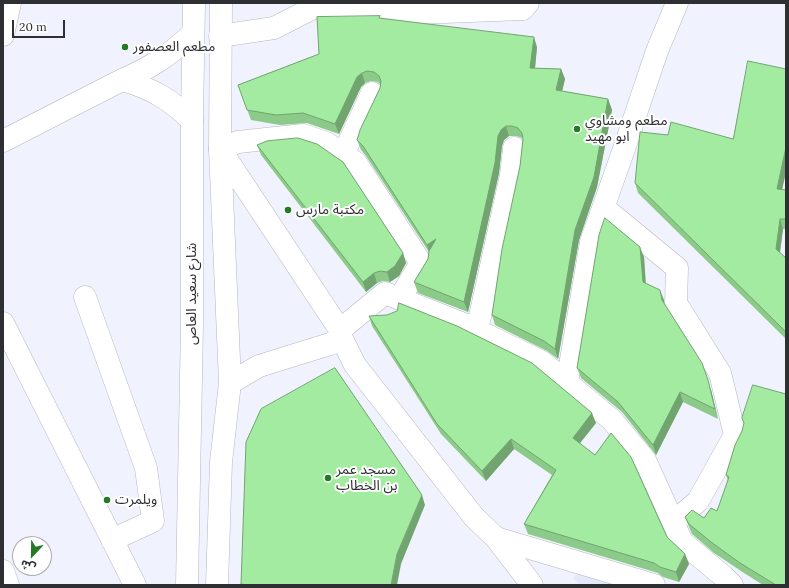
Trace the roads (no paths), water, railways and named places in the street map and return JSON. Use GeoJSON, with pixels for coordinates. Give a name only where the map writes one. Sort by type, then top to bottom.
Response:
{"type":"FeatureCollection","features":[{"type":"Feature","properties":{"kind":"street"},"geometry":{"type":"LineString","coordinates":[[3,31],[10,3]]}},
{"type":"Feature","properties":{"kind":"street","name":"شارع سعيد العاص"},"geometry":{"type":"LineString","coordinates":[[187,585],[192,325],[192,121],[194,3]]}},
{"type":"Feature","properties":{"kind":"street"},"geometry":{"type":"LineString","coordinates":[[217,585],[221,462],[230,383],[220,149],[221,3]]}},
{"type":"Feature","properties":{"kind":"street"},"geometry":{"type":"LineString","coordinates":[[220,36],[274,28],[319,5],[333,4],[418,13],[466,7],[523,9],[528,3]]}},
{"type":"Feature","properties":{"kind":"street"},"geometry":{"type":"LineString","coordinates":[[567,383],[591,242],[604,208],[656,51],[677,3]]}},
{"type":"Feature","properties":{"kind":"street"},"geometry":{"type":"LineString","coordinates":[[3,141],[122,80],[142,72],[161,61],[178,48],[193,32]]}},
{"type":"Feature","properties":{"kind":"street"},"geometry":{"type":"LineString","coordinates":[[122,80],[142,86],[161,95],[172,102],[192,121]]}},
{"type":"Feature","properties":{"kind":"street"},"geometry":{"type":"LineString","coordinates":[[343,155],[372,93]]}},
{"type":"Feature","properties":{"kind":"street"},"geometry":{"type":"LineString","coordinates":[[220,149],[238,142],[303,135],[326,143],[356,163],[421,263],[400,298]]}},
{"type":"Feature","properties":{"kind":"street"},"geometry":{"type":"LineString","coordinates":[[477,330],[511,175],[514,148]]}},
{"type":"Feature","properties":{"kind":"street"},"geometry":{"type":"LineString","coordinates":[[220,149],[341,335],[355,365],[474,517],[496,538],[532,585]]}},
{"type":"Feature","properties":{"kind":"street"},"geometry":{"type":"LineString","coordinates":[[604,208],[677,268],[676,303],[720,373],[735,435],[698,501],[674,522]]}},
{"type":"Feature","properties":{"kind":"street"},"geometry":{"type":"LineString","coordinates":[[230,383],[259,366],[330,344],[385,293],[400,298],[477,330],[542,362],[612,420],[645,460],[682,542],[732,585]]}},
{"type":"Feature","properties":{"kind":"street"},"geometry":{"type":"LineString","coordinates":[[85,297],[146,468],[153,521],[112,540]]}},
{"type":"Feature","properties":{"kind":"street"},"geometry":{"type":"LineString","coordinates":[[3,323],[135,585]]}},
{"type":"Feature","properties":{"kind":"street"},"geometry":{"type":"LineString","coordinates":[[496,538],[654,585]]}},
{"type":"Feature","properties":{"kind":"street"},"geometry":{"type":"LineString","coordinates":[[3,571],[8,585]]}},
{"type":"Feature","properties":{"kind":"place","name":"مطعم العصفور"},"geometry":{"type":"Point","coordinates":[125,47]}},
{"type":"Feature","properties":{"kind":"place","name":"مطعم ومشاوي ابو مهيد"},"geometry":{"type":"Point","coordinates":[577,129]}},
{"type":"Feature","properties":{"kind":"place","name":"مكتبة مارس"},"geometry":{"type":"Point","coordinates":[288,210]}},
{"type":"Feature","properties":{"kind":"place","name":"مسجد عمر بن الخطاب"},"geometry":{"type":"Point","coordinates":[328,478]}},
{"type":"Feature","properties":{"kind":"place","name":"ويلمرت"},"geometry":{"type":"Point","coordinates":[107,500]}}]}
